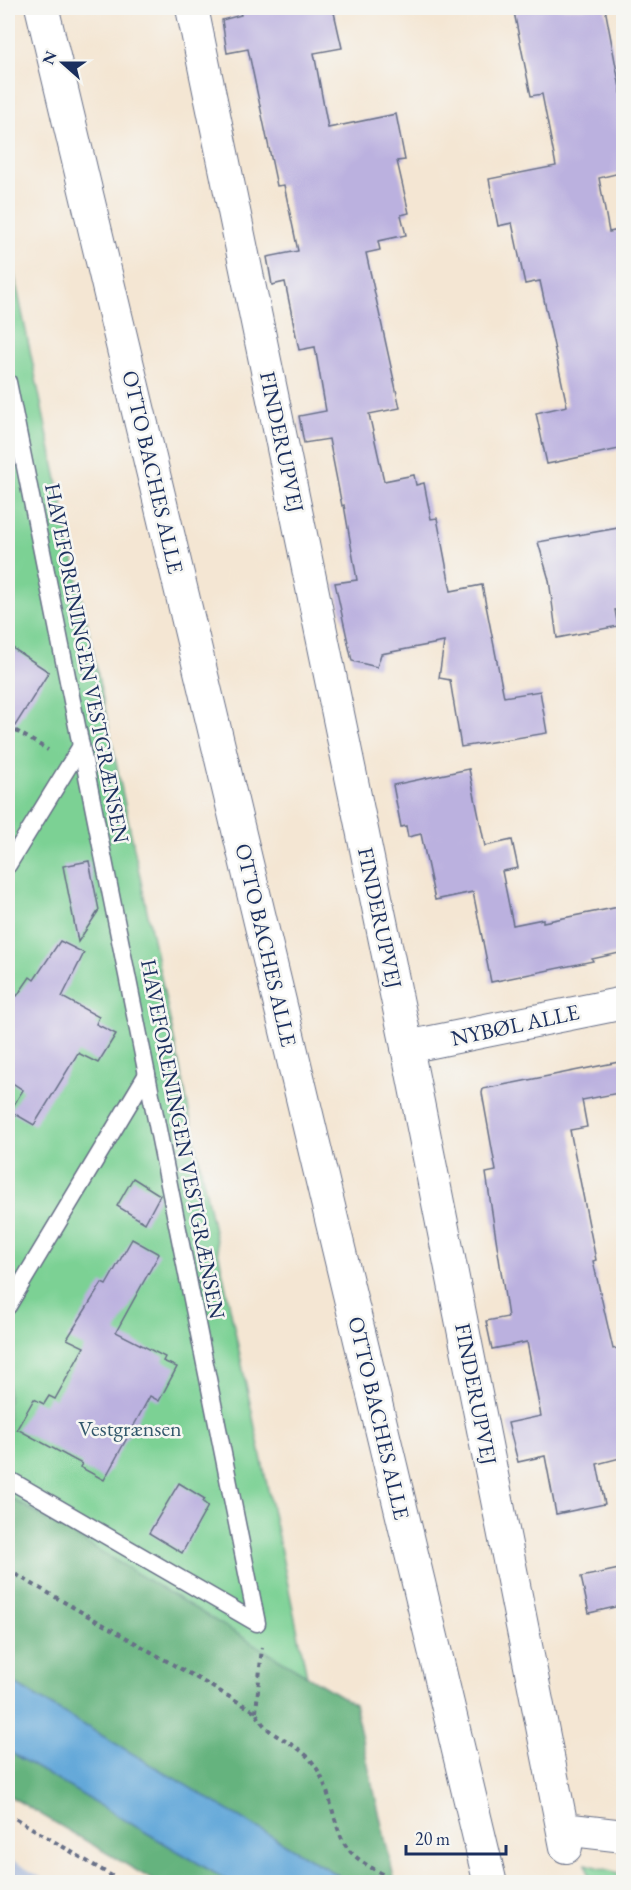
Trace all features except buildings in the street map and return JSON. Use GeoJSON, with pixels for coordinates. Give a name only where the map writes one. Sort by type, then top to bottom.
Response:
{"type":"FeatureCollection","features":[{"type":"Feature","properties":{"kind":"street","name":"OTTO BACHES ALLE"},"geometry":{"type":"LineString","coordinates":[[42,8],[490,1882]]}},
{"type":"Feature","properties":{"kind":"street","name":"FINDERUPVEJ"},"geometry":{"type":"LineString","coordinates":[[192,8],[407,1047],[564,1838],[624,1836]]}},
{"type":"Feature","properties":{"kind":"street","name":"NYBØL ALLE"},"geometry":{"type":"LineString","coordinates":[[407,1047],[624,1003]]}},
{"type":"Feature","properties":{"kind":"lane","name":"HAVEFORENINGEN VESTGRÆNSEN"},"geometry":{"type":"LineString","coordinates":[[8,382],[9,403],[81,746],[257,1623]]}},
{"type":"Feature","properties":{"kind":"lane"},"geometry":{"type":"LineString","coordinates":[[8,866],[81,746]]}},
{"type":"Feature","properties":{"kind":"lane"},"geometry":{"type":"LineString","coordinates":[[8,1306],[147,1074]]}},
{"type":"Feature","properties":{"kind":"lane"},"geometry":{"type":"LineString","coordinates":[[8,1479],[257,1623]]}},
{"type":"Feature","properties":{"kind":"path"},"geometry":{"type":"LineString","coordinates":[[8,726],[70,763]]}},
{"type":"Feature","properties":{"kind":"path"},"geometry":{"type":"LineString","coordinates":[[8,1570],[256,1712],[270,1732],[307,1756],[319,1774],[333,1806],[344,1842],[356,1856],[398,1882]]}},
{"type":"Feature","properties":{"kind":"path"},"geometry":{"type":"LineString","coordinates":[[256,1712],[262,1650],[257,1623]]}},
{"type":"Feature","properties":{"kind":"path"},"geometry":{"type":"LineString","coordinates":[[8,1815],[122,1882]]}},
{"type":"Feature","properties":{"kind":"shaded area"},"geometry":{"type":"Polygon","coordinates":[[[8,1858],[49,1882],[8,1882],[8,1858]]]}},
{"type":"Feature","properties":{"kind":"green space","name":"Vestgrænsen"},"geometry":{"type":"Polygon","coordinates":[[[8,245],[307,1676],[8,1499],[8,245]]]}},
{"type":"Feature","properties":{"kind":"green space"},"geometry":{"type":"Polygon","coordinates":[[[8,1496],[354,1704],[395,1882],[349,1882],[8,1680],[8,1496]]]}},
{"type":"Feature","properties":{"kind":"green space"},"geometry":{"type":"Polygon","coordinates":[[[8,1751],[230,1882],[156,1882],[8,1795],[8,1751]]]}},
{"type":"Feature","properties":{"kind":"green space"},"geometry":{"type":"Polygon","coordinates":[[[586,1864],[623,1874],[623,1882],[590,1882],[586,1864]]]}},
{"type":"Feature","properties":{"kind":"water"},"geometry":{"type":"Polygon","coordinates":[[[8,1680],[349,1882],[230,1882],[8,1751],[8,1680]]]}}]}
